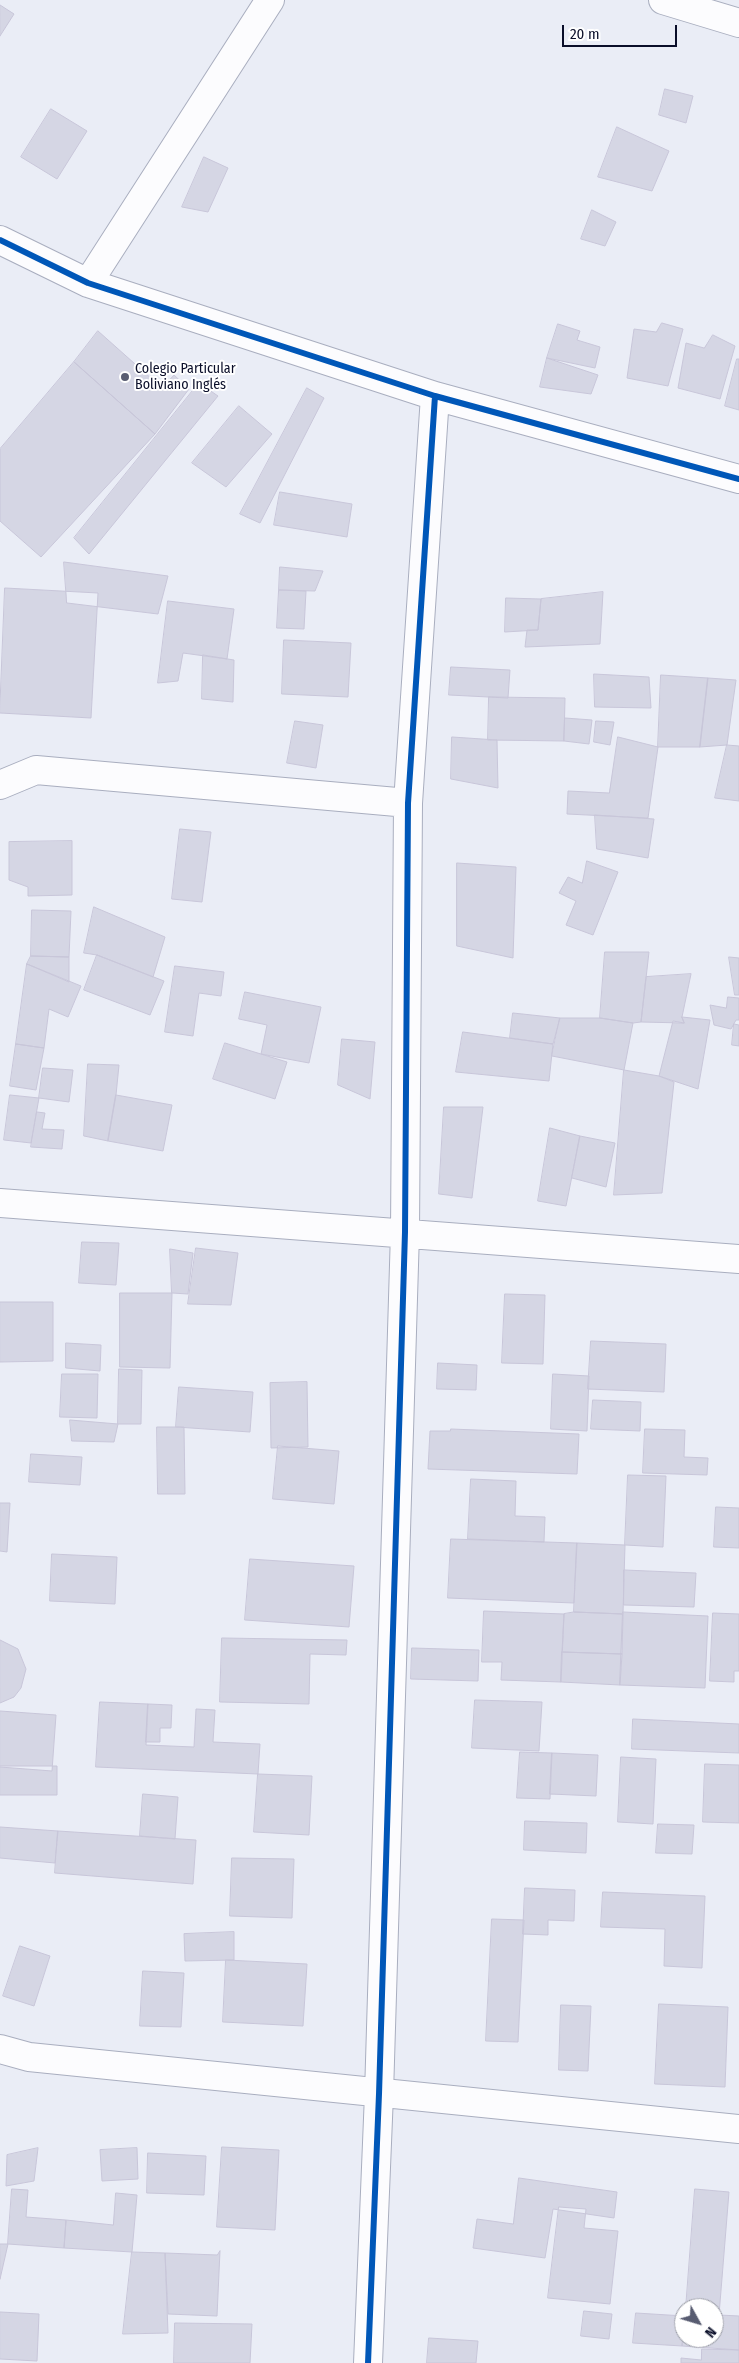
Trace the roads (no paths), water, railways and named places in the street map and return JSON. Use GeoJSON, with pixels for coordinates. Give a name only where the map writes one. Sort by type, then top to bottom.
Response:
{"type":"FeatureCollection","features":[{"type":"Feature","properties":{"kind":"street"},"geometry":{"type":"LineString","coordinates":[[88,283],[270,0]]}},
{"type":"Feature","properties":{"kind":"street"},"geometry":{"type":"LineString","coordinates":[[663,0],[739,24]]}},
{"type":"Feature","properties":{"kind":"street"},"geometry":{"type":"LineString","coordinates":[[0,240],[88,283],[436,396],[739,479]]}},
{"type":"Feature","properties":{"kind":"street"},"geometry":{"type":"LineString","coordinates":[[368,2363],[379,2094],[405,1232],[408,803],[436,396]]}},
{"type":"Feature","properties":{"kind":"street"},"geometry":{"type":"LineString","coordinates":[[0,786],[36,770],[408,803]]}},
{"type":"Feature","properties":{"kind":"street"},"geometry":{"type":"LineString","coordinates":[[0,1203],[405,1232],[739,1259]]}},
{"type":"Feature","properties":{"kind":"street"},"geometry":{"type":"LineString","coordinates":[[0,2049],[29,2058],[739,2129]]}},
{"type":"Feature","properties":{"kind":"place","name":"Colegio Particular Boliviano Inglés"},"geometry":{"type":"Point","coordinates":[125,377]}}]}
